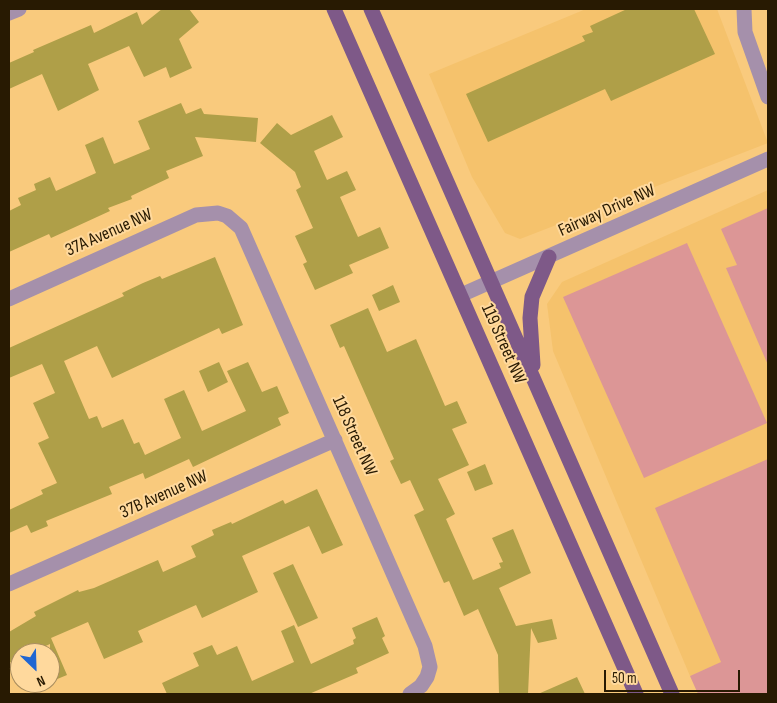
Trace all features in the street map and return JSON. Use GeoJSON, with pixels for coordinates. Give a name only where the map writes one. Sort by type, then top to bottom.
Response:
{"type":"FeatureCollection","features":[{"type":"Feature","properties":{"kind":"main road","name":"119 Street NW"},"geometry":{"type":"LineString","coordinates":[[334,9],[636,694]]}},
{"type":"Feature","properties":{"kind":"main road","name":"119 Street NW"},"geometry":{"type":"LineString","coordinates":[[372,9],[672,694]]}},
{"type":"Feature","properties":{"kind":"main road"},"geometry":{"type":"LineString","coordinates":[[534,377],[531,303],[535,287],[549,257]]}},
{"type":"Feature","properties":{"kind":"street"},"geometry":{"type":"LineString","coordinates":[[9,13],[19,9]]}},
{"type":"Feature","properties":{"kind":"street"},"geometry":{"type":"LineString","coordinates":[[744,9],[745,32],[768,97]]}},
{"type":"Feature","properties":{"kind":"street","name":"Fairway Drive NW"},"geometry":{"type":"LineString","coordinates":[[461,296],[768,159]]}},
{"type":"Feature","properties":{"kind":"street","name":"37A Avenue NW"},"geometry":{"type":"LineString","coordinates":[[9,299],[196,215],[212,213],[227,216]]}},
{"type":"Feature","properties":{"kind":"street","name":"118 Street NW"},"geometry":{"type":"LineString","coordinates":[[227,216],[245,234],[425,646],[430,667],[427,677],[421,686],[410,694]]}},
{"type":"Feature","properties":{"kind":"street","name":"37B Avenue NW"},"geometry":{"type":"LineString","coordinates":[[9,584],[335,440]]}},
{"type":"Feature","properties":{"kind":"shaded area"},"geometry":{"type":"Polygon","coordinates":[[[586,9],[717,9],[768,143],[520,239],[505,233],[472,177],[429,74],[586,9]]]}},
{"type":"Feature","properties":{"kind":"shaded area"},"geometry":{"type":"Polygon","coordinates":[[[768,190],[768,642],[690,676],[553,351],[547,304],[562,282],[768,190]]]}},
{"type":"Feature","properties":{"kind":"shaded area"},"geometry":{"type":"Polygon","coordinates":[[[768,208],[768,365],[726,268],[737,265],[721,229],[768,208]]]}},
{"type":"Feature","properties":{"kind":"shaded area"},"geometry":{"type":"Polygon","coordinates":[[[687,243],[767,423],[644,478],[563,297],[687,243]]]}},
{"type":"Feature","properties":{"kind":"shaded area"},"geometry":{"type":"Polygon","coordinates":[[[768,459],[768,694],[698,694],[690,676],[721,662],[655,508],[768,459]]]}},
{"type":"Feature","properties":{"kind":"building"},"geometry":{"type":"Polygon","coordinates":[[[162,9],[189,9],[199,22],[179,39],[192,68],[170,78],[166,67],[144,77],[129,46],[88,64],[99,90],[58,111],[42,74],[9,89],[9,63],[34,52],[33,50],[91,25],[94,33],[137,12],[142,25],[162,9]]]}},
{"type":"Feature","properties":{"kind":"building"},"geometry":{"type":"Polygon","coordinates":[[[627,9],[694,9],[715,54],[611,101],[605,89],[488,142],[466,94],[585,41],[582,36],[593,32],[590,26],[627,9]]]}},
{"type":"Feature","properties":{"kind":"building"},"geometry":{"type":"Polygon","coordinates":[[[181,103],[186,114],[201,108],[204,114],[258,118],[256,142],[195,137],[203,156],[166,171],[169,178],[131,196],[132,199],[108,208],[110,211],[51,238],[49,234],[9,252],[9,211],[21,205],[18,198],[36,190],[34,184],[50,177],[56,191],[96,173],[85,145],[103,137],[114,164],[150,149],[138,121],[181,103]]]}},
{"type":"Feature","properties":{"kind":"building"},"geometry":{"type":"Polygon","coordinates":[[[332,115],[343,137],[314,151],[327,180],[347,171],[356,190],[340,197],[358,237],[380,227],[389,248],[349,265],[353,273],[315,290],[303,264],[307,262],[295,236],[313,228],[296,190],[301,187],[295,172],[260,143],[277,123],[291,135],[332,115]]]}},
{"type":"Feature","properties":{"kind":"building"},"geometry":{"type":"Polygon","coordinates":[[[215,257],[243,325],[222,334],[219,328],[112,378],[97,346],[64,361],[89,419],[97,416],[102,428],[123,419],[134,444],[139,442],[145,455],[181,438],[164,399],[184,390],[202,431],[246,411],[227,371],[248,362],[262,392],[277,386],[289,413],[278,418],[281,425],[193,467],[189,459],[145,479],[143,473],[109,487],[112,494],[46,521],[48,526],[31,533],[27,525],[9,533],[9,510],[43,494],[41,490],[57,483],[38,443],[49,438],[33,403],[55,393],[42,364],[9,378],[9,348],[124,296],[122,293],[143,283],[160,276],[162,279],[215,257]]]}},
{"type":"Feature","properties":{"kind":"building"},"geometry":{"type":"Polygon","coordinates":[[[393,285],[400,302],[379,311],[372,295],[393,285]]]}},
{"type":"Feature","properties":{"kind":"building"},"geometry":{"type":"Polygon","coordinates":[[[368,308],[387,352],[416,339],[445,406],[457,401],[467,423],[452,429],[469,465],[438,479],[455,514],[446,519],[473,580],[501,568],[499,563],[503,562],[492,538],[513,529],[531,573],[499,588],[516,626],[552,619],[557,639],[538,643],[531,628],[528,694],[499,694],[498,655],[478,609],[464,616],[449,581],[444,583],[414,515],[424,510],[410,480],[401,484],[390,461],[394,459],[344,346],[340,348],[330,325],[368,308]]]}},
{"type":"Feature","properties":{"kind":"building"},"geometry":{"type":"Polygon","coordinates":[[[219,362],[228,382],[208,392],[199,371],[219,362]]]}},
{"type":"Feature","properties":{"kind":"building"},"geometry":{"type":"Polygon","coordinates":[[[485,464],[493,484],[475,491],[467,472],[485,464]]]}},
{"type":"Feature","properties":{"kind":"building"},"geometry":{"type":"Polygon","coordinates":[[[317,489],[343,545],[322,554],[309,526],[242,556],[258,592],[202,618],[196,605],[138,631],[143,642],[104,659],[88,622],[51,638],[53,643],[10,643],[9,663],[9,632],[36,616],[34,612],[78,590],[79,592],[94,588],[158,560],[163,572],[196,557],[191,546],[214,535],[212,530],[231,522],[232,524],[283,500],[285,504],[317,489]]]}},
{"type":"Feature","properties":{"kind":"building"},"geometry":{"type":"Polygon","coordinates":[[[293,564],[318,618],[298,627],[273,573],[293,564]]]}},
{"type":"Feature","properties":{"kind":"building"},"geometry":{"type":"Polygon","coordinates":[[[377,617],[385,636],[382,638],[389,653],[356,668],[358,673],[309,694],[167,694],[162,683],[199,666],[193,653],[212,645],[217,655],[237,646],[252,681],[294,662],[281,631],[294,625],[311,664],[354,644],[353,640],[356,638],[352,628],[377,617]]]}},
{"type":"Feature","properties":{"kind":"building"},"geometry":{"type":"Polygon","coordinates":[[[60,659],[67,675],[60,678],[60,659]]]}},
{"type":"Feature","properties":{"kind":"building"},"geometry":{"type":"Polygon","coordinates":[[[577,677],[585,694],[538,694],[577,677]]]}}]}
